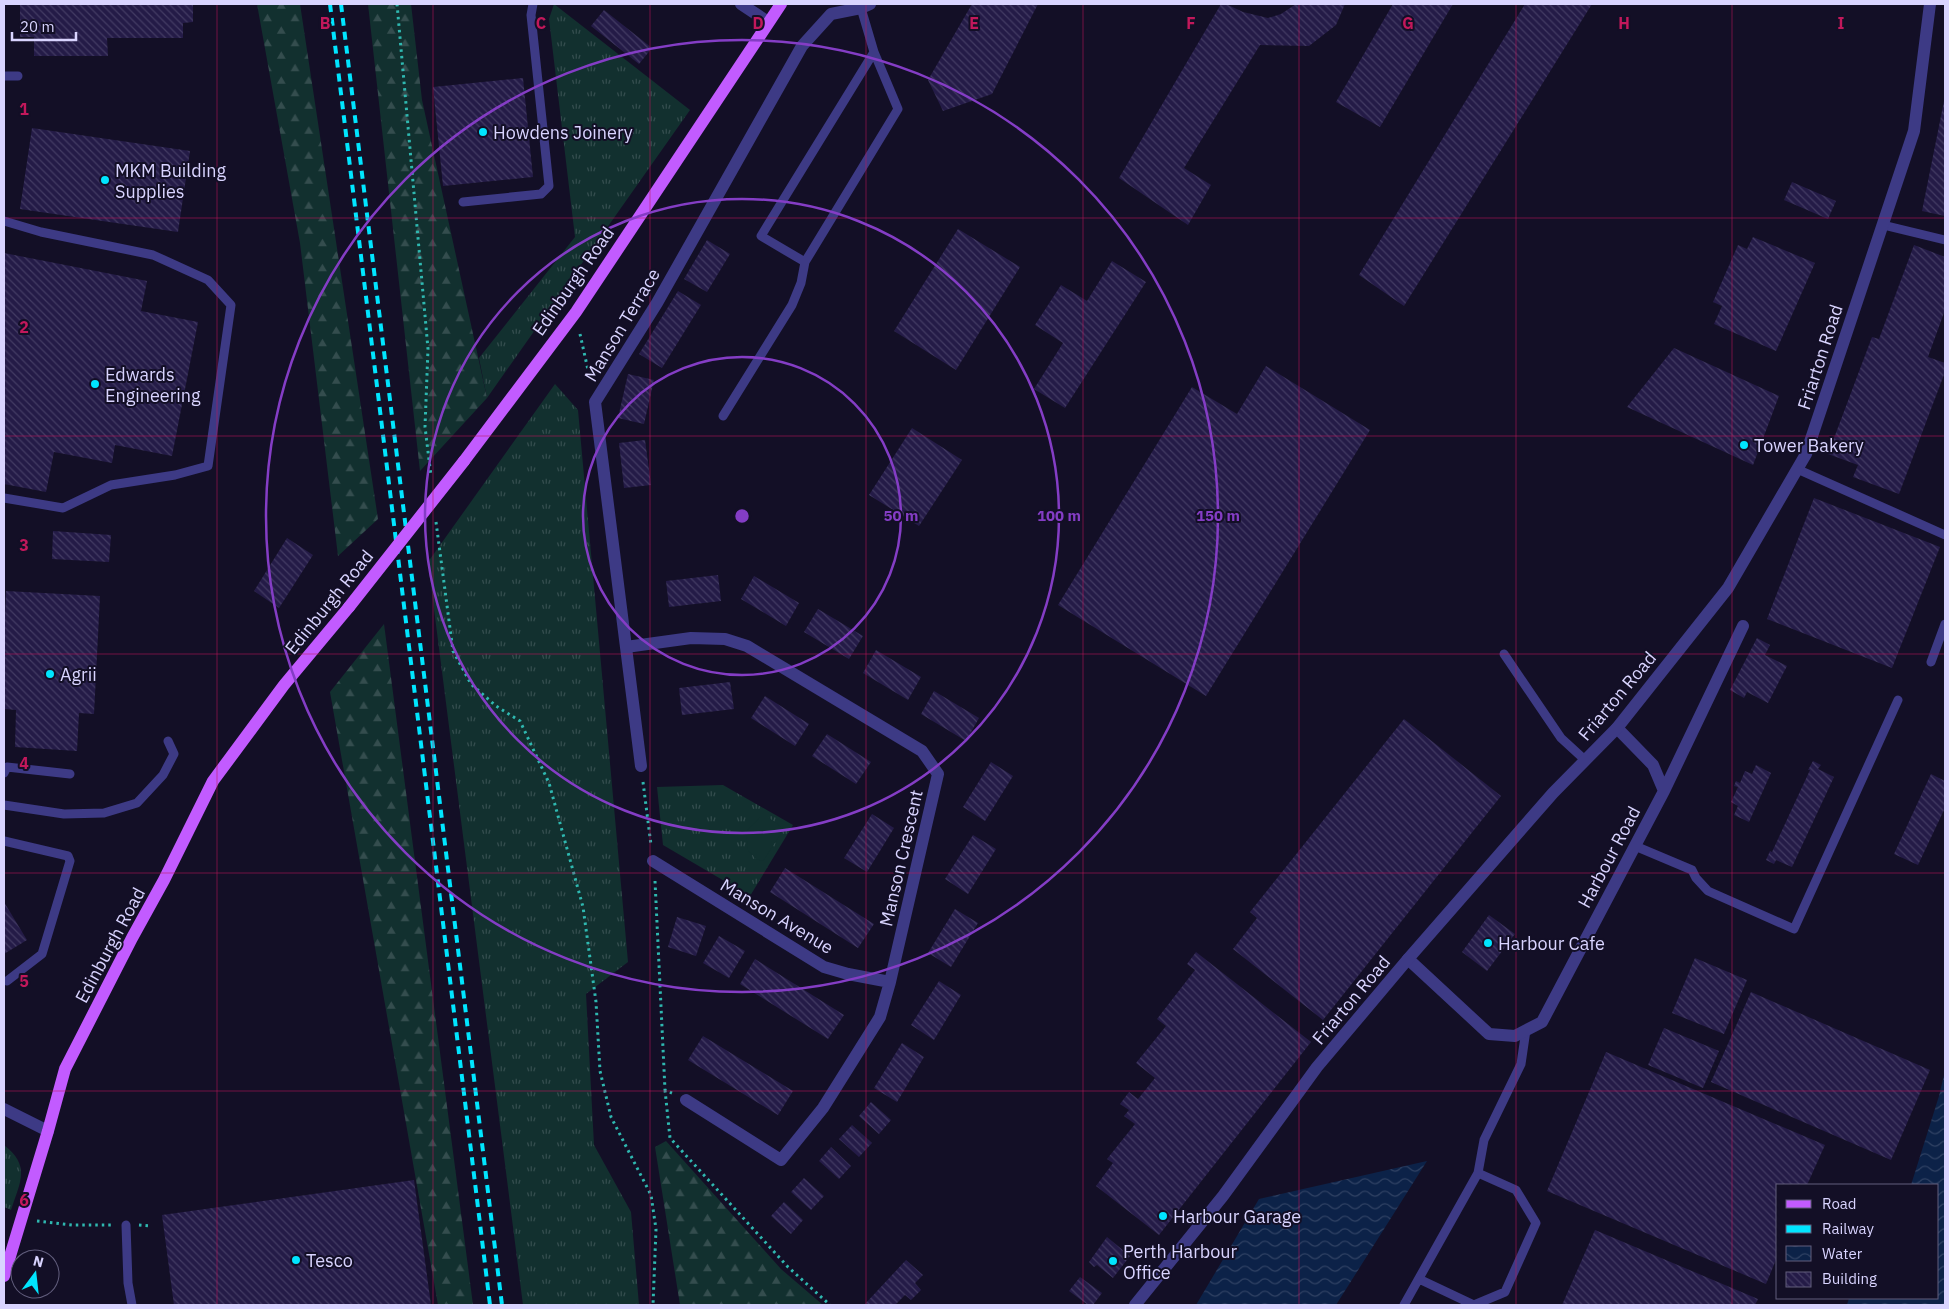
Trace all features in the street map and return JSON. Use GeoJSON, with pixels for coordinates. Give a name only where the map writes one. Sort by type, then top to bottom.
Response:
{"type":"FeatureCollection","features":[{"type":"Feature","properties":{"kind":"main road","name":"Edinburgh Road"},"geometry":{"type":"LineString","coordinates":[[4,1276],[65,1068],[164,880],[213,781],[284,685],[349,607],[464,461],[576,312],[781,4]]}},
{"type":"Feature","properties":{"kind":"street"},"geometry":{"type":"LineString","coordinates":[[741,4],[768,22]]}},
{"type":"Feature","properties":{"kind":"street","name":"Friarton Road"},"geometry":{"type":"LineString","coordinates":[[1134,1305],[1223,1196],[1317,1067],[1408,959],[1553,793],[1617,728],[1728,588],[1806,454],[1914,131],[1930,4]]}},
{"type":"Feature","properties":{"kind":"street","name":"Manson Terrace"},"geometry":{"type":"LineString","coordinates":[[641,766],[595,402],[658,303],[802,46],[831,14],[866,6]]}},
{"type":"Feature","properties":{"kind":"street","name":"Harbour Road"},"geometry":{"type":"LineString","coordinates":[[1408,959],[1489,1034],[1515,1036],[1542,1022],[1664,790],[1743,626]]}},
{"type":"Feature","properties":{"kind":"street","name":"Manson Crescent"},"geometry":{"type":"LineString","coordinates":[[626,647],[691,638],[725,639],[747,646],[922,751],[938,774],[890,982],[880,1017],[823,1108],[781,1160],[686,1100]]}},
{"type":"Feature","properties":{"kind":"street"},"geometry":{"type":"LineString","coordinates":[[1617,728],[1653,765],[1664,790]]}},
{"type":"Feature","properties":{"kind":"street","name":"Manson Avenue"},"geometry":{"type":"LineString","coordinates":[[653,861],[824,967],[848,974],[890,982]]}},
{"type":"Feature","properties":{"kind":"street"},"geometry":{"type":"LineString","coordinates":[[4,1109],[48,1131]]}},
{"type":"Feature","properties":{"kind":"lane"},"geometry":{"type":"LineString","coordinates":[[463,202],[541,194],[549,186],[532,15],[533,4]]}},
{"type":"Feature","properties":{"kind":"lane"},"geometry":{"type":"LineString","coordinates":[[723,416],[792,305],[801,283],[805,262],[898,109],[874,52],[866,6]]}},
{"type":"Feature","properties":{"kind":"lane"},"geometry":{"type":"LineString","coordinates":[[805,262],[761,236],[874,52]]}},
{"type":"Feature","properties":{"kind":"lane"},"geometry":{"type":"LineString","coordinates":[[4,76],[18,76]]}},
{"type":"Feature","properties":{"kind":"lane"},"geometry":{"type":"LineString","coordinates":[[4,221],[41,232],[153,254],[208,280],[231,305],[208,466],[175,475],[111,485],[63,508],[4,498]]}},
{"type":"Feature","properties":{"kind":"lane"},"geometry":{"type":"LineString","coordinates":[[1883,225],[1945,240]]}},
{"type":"Feature","properties":{"kind":"lane"},"geometry":{"type":"LineString","coordinates":[[1797,469],[1945,536]]}},
{"type":"Feature","properties":{"kind":"lane"},"geometry":{"type":"LineString","coordinates":[[1931,662],[1945,624]]}},
{"type":"Feature","properties":{"kind":"lane"},"geometry":{"type":"LineString","coordinates":[[1504,654],[1560,738],[1585,760]]}},
{"type":"Feature","properties":{"kind":"lane"},"geometry":{"type":"LineString","coordinates":[[1635,846],[1692,870],[1696,878],[1708,891],[1794,928],[1898,700]]}},
{"type":"Feature","properties":{"kind":"lane"},"geometry":{"type":"LineString","coordinates":[[4,805],[64,814],[104,813],[137,803],[163,775],[174,754],[168,741]]}},
{"type":"Feature","properties":{"kind":"lane"},"geometry":{"type":"LineString","coordinates":[[4,773],[7,768],[70,774]]}},
{"type":"Feature","properties":{"kind":"lane"},"geometry":{"type":"LineString","coordinates":[[4,841],[68,856],[70,861],[42,954],[7,981]]}},
{"type":"Feature","properties":{"kind":"lane"},"geometry":{"type":"LineString","coordinates":[[1404,1305],[1478,1173],[1484,1140],[1521,1064],[1526,1030]]}},
{"type":"Feature","properties":{"kind":"lane"},"geometry":{"type":"LineString","coordinates":[[1419,1279],[1474,1305],[1505,1292],[1536,1223],[1516,1190],[1478,1173]]}},
{"type":"Feature","properties":{"kind":"lane"},"geometry":{"type":"LineString","coordinates":[[126,1225],[128,1283],[132,1305]]}},
{"type":"Feature","properties":{"kind":"path"},"geometry":{"type":"LineString","coordinates":[[397,4],[428,349],[425,427],[432,486]]}},
{"type":"Feature","properties":{"kind":"path"},"geometry":{"type":"LineString","coordinates":[[576,312],[595,402]]}},
{"type":"Feature","properties":{"kind":"path"},"geometry":{"type":"LineString","coordinates":[[436,515],[452,651],[471,684],[496,706],[520,721],[549,783],[583,907],[596,1002],[600,1071],[611,1117],[651,1195],[656,1229],[653,1305]]}},
{"type":"Feature","properties":{"kind":"path"},"geometry":{"type":"LineString","coordinates":[[641,766],[653,861],[665,1090],[670,1138],[788,1266],[830,1305]]}},
{"type":"Feature","properties":{"kind":"path"},"geometry":{"type":"LineString","coordinates":[[665,1090],[686,1100]]}},
{"type":"Feature","properties":{"kind":"path"},"geometry":{"type":"LineString","coordinates":[[21,1219],[72,1225],[151,1226]]}},
{"type":"Feature","properties":{"kind":"green space"},"geometry":{"type":"Polygon","coordinates":[[[257,4],[300,4],[378,519],[338,556],[300,243],[257,4]]]}},
{"type":"Feature","properties":{"kind":"green space"},"geometry":{"type":"Polygon","coordinates":[[[368,4],[411,4],[422,100],[487,398],[420,471],[368,4]]]}},
{"type":"Feature","properties":{"kind":"green space"},"geometry":{"type":"Polygon","coordinates":[[[554,4],[690,110],[487,398],[479,358],[575,237],[549,19],[554,4]]]}},
{"type":"Feature","properties":{"kind":"green space"},"geometry":{"type":"Polygon","coordinates":[[[555,384],[578,410],[628,962],[586,994],[594,1145],[631,1212],[639,1305],[523,1305],[428,562],[555,384]]]}},
{"type":"Feature","properties":{"kind":"green space"},"geometry":{"type":"Polygon","coordinates":[[[384,624],[473,1305],[438,1305],[330,692],[384,624]]]}},
{"type":"Feature","properties":{"kind":"green space"},"geometry":{"type":"Polygon","coordinates":[[[723,785],[793,825],[750,896],[663,845],[657,787],[723,785]]]}},
{"type":"Feature","properties":{"kind":"green space"},"geometry":{"type":"Polygon","coordinates":[[[760,817],[768,817],[780,826],[782,832],[763,861],[756,859],[748,850],[746,832],[760,817]]]}},
{"type":"Feature","properties":{"kind":"green space"},"geometry":{"type":"Polygon","coordinates":[[[666,1141],[781,1269],[823,1305],[680,1305],[655,1147],[666,1141]]]}},
{"type":"Feature","properties":{"kind":"green space"},"geometry":{"type":"Polygon","coordinates":[[[4,1145],[18,1160],[21,1175],[11,1210],[4,1207],[4,1145]]]}},
{"type":"Feature","properties":{"kind":"water"},"geometry":{"type":"Polygon","coordinates":[[[1945,1071],[1945,1305],[1847,1305],[1849,1299],[1939,1299],[1939,1184],[1911,1184],[1945,1071]]]}},
{"type":"Feature","properties":{"kind":"water"},"geometry":{"type":"Polygon","coordinates":[[[1427,1161],[1336,1305],[1196,1305],[1259,1199],[1427,1161]]]}},
{"type":"Feature","properties":{"kind":"building"},"geometry":{"type":"Polygon","coordinates":[[[20,4],[193,4],[193,22],[183,23],[183,38],[107,38],[108,56],[34,56],[34,37],[20,37],[20,4]]]}},
{"type":"Feature","properties":{"kind":"building"},"geometry":{"type":"Polygon","coordinates":[[[972,4],[1038,4],[992,94],[943,111],[928,80],[972,4]]]}},
{"type":"Feature","properties":{"kind":"building"},"geometry":{"type":"Polygon","coordinates":[[[1221,4],[1268,18],[1281,14],[1296,4],[1345,4],[1336,25],[1309,46],[1260,45],[1184,168],[1211,185],[1188,225],[1119,178],[1221,4]]]}},
{"type":"Feature","properties":{"kind":"building"},"geometry":{"type":"Polygon","coordinates":[[[1393,4],[1453,4],[1380,127],[1336,102],[1393,4]]]}},
{"type":"Feature","properties":{"kind":"building"},"geometry":{"type":"Polygon","coordinates":[[[1525,4],[1592,4],[1404,306],[1359,275],[1525,4]]]}},
{"type":"Feature","properties":{"kind":"building"},"geometry":{"type":"Polygon","coordinates":[[[604,10],[652,48],[639,64],[591,26],[604,10]]]}},
{"type":"Feature","properties":{"kind":"building","name":"Howdens Joinery"},"geometry":{"type":"Polygon","coordinates":[[[523,78],[533,177],[443,186],[433,87],[523,78]]]}},
{"type":"Feature","properties":{"kind":"building"},"geometry":{"type":"Polygon","coordinates":[[[1945,101],[1945,216],[1922,211],[1945,101]]]}},
{"type":"Feature","properties":{"kind":"building"},"geometry":{"type":"Polygon","coordinates":[[[32,128],[190,151],[178,232],[20,209],[32,128]]]}},
{"type":"Feature","properties":{"kind":"building"},"geometry":{"type":"Polygon","coordinates":[[[1792,182],[1836,201],[1828,219],[1784,200],[1792,182]]]}},
{"type":"Feature","properties":{"kind":"building"},"geometry":{"type":"Polygon","coordinates":[[[958,229],[1020,267],[956,370],[894,331],[958,229]]]}},
{"type":"Feature","properties":{"kind":"building"},"geometry":{"type":"Polygon","coordinates":[[[1753,237],[1815,263],[1776,351],[1714,324],[1722,306],[1713,302],[1738,245],[1747,249],[1753,237]]]}},
{"type":"Feature","properties":{"kind":"building"},"geometry":{"type":"Polygon","coordinates":[[[707,240],[730,254],[707,292],[684,279],[707,240]]]}},
{"type":"Feature","properties":{"kind":"building"},"geometry":{"type":"Polygon","coordinates":[[[1914,245],[1945,257],[1945,310],[1928,357],[1945,363],[1945,372],[1899,494],[1853,477],[1858,465],[1828,454],[1872,337],[1879,339],[1914,245]]]}},
{"type":"Feature","properties":{"kind":"building","name":"Edwards Engineering"},"geometry":{"type":"Polygon","coordinates":[[[4,253],[147,281],[141,311],[198,322],[172,456],[115,445],[112,463],[54,452],[46,492],[4,484],[4,253]]]}},
{"type":"Feature","properties":{"kind":"building"},"geometry":{"type":"Polygon","coordinates":[[[1112,261],[1146,282],[1065,408],[1034,389],[1063,343],[1035,325],[1061,285],[1087,301],[1112,261]]]}},
{"type":"Feature","properties":{"kind":"building"},"geometry":{"type":"Polygon","coordinates":[[[678,291],[701,305],[662,368],[639,354],[678,291]]]}},
{"type":"Feature","properties":{"kind":"building"},"geometry":{"type":"Polygon","coordinates":[[[1674,348],[1779,396],[1753,465],[1627,407],[1674,348]]]}},
{"type":"Feature","properties":{"kind":"building"},"geometry":{"type":"Polygon","coordinates":[[[1266,366],[1370,430],[1206,696],[1058,605],[1192,387],[1237,414],[1266,366]]]}},
{"type":"Feature","properties":{"kind":"building"},"geometry":{"type":"Polygon","coordinates":[[[628,374],[654,380],[644,424],[618,418],[628,374]]]}},
{"type":"Feature","properties":{"kind":"building"},"geometry":{"type":"Polygon","coordinates":[[[912,428],[962,460],[919,526],[869,495],[912,428]]]}},
{"type":"Feature","properties":{"kind":"building"},"geometry":{"type":"Polygon","coordinates":[[[645,440],[651,485],[624,488],[619,443],[645,440]]]}},
{"type":"Feature","properties":{"kind":"building"},"geometry":{"type":"Polygon","coordinates":[[[1814,498],[1940,547],[1892,668],[1767,619],[1814,498]]]}},
{"type":"Feature","properties":{"kind":"building"},"geometry":{"type":"Polygon","coordinates":[[[53,531],[111,535],[109,562],[52,559],[53,531]]]}},
{"type":"Feature","properties":{"kind":"building"},"geometry":{"type":"Polygon","coordinates":[[[287,538],[313,555],[279,608],[254,591],[287,538]]]}},
{"type":"Feature","properties":{"kind":"building"},"geometry":{"type":"Polygon","coordinates":[[[718,575],[721,601],[669,607],[666,581],[718,575]]]}},
{"type":"Feature","properties":{"kind":"building"},"geometry":{"type":"Polygon","coordinates":[[[754,576],[799,603],[786,626],[741,599],[754,576]]]}},
{"type":"Feature","properties":{"kind":"building","name":"Agrii"},"geometry":{"type":"Polygon","coordinates":[[[6,591],[100,596],[94,714],[79,713],[77,751],[15,747],[16,710],[4,709],[6,591]]]}},
{"type":"Feature","properties":{"kind":"building"},"geometry":{"type":"Polygon","coordinates":[[[818,609],[863,636],[849,659],[804,632],[818,609]]]}},
{"type":"Feature","properties":{"kind":"building"},"geometry":{"type":"Polygon","coordinates":[[[1757,638],[1770,645],[1765,655],[1787,666],[1768,703],[1747,692],[1744,698],[1730,690],[1757,638]]]}},
{"type":"Feature","properties":{"kind":"building"},"geometry":{"type":"Polygon","coordinates":[[[876,650],[921,677],[908,700],[863,673],[876,650]]]}},
{"type":"Feature","properties":{"kind":"building"},"geometry":{"type":"Polygon","coordinates":[[[730,682],[734,709],[682,715],[679,688],[730,682]]]}},
{"type":"Feature","properties":{"kind":"building"},"geometry":{"type":"Polygon","coordinates":[[[934,691],[979,718],[966,741],[921,714],[934,691]]]}},
{"type":"Feature","properties":{"kind":"building"},"geometry":{"type":"Polygon","coordinates":[[[765,696],[809,724],[795,746],[751,718],[765,696]]]}},
{"type":"Feature","properties":{"kind":"building"},"geometry":{"type":"Polygon","coordinates":[[[1404,719],[1501,796],[1323,1020],[1233,949],[1257,918],[1250,912],[1404,719]]]}},
{"type":"Feature","properties":{"kind":"building"},"geometry":{"type":"Polygon","coordinates":[[[827,734],[871,762],[856,784],[812,756],[827,734]]]}},
{"type":"Feature","properties":{"kind":"building"},"geometry":{"type":"Polygon","coordinates":[[[1813,761],[1821,765],[1818,769],[1834,777],[1792,867],[1776,860],[1774,864],[1766,860],[1770,851],[1772,852],[1813,761]]]}},
{"type":"Feature","properties":{"kind":"building"},"geometry":{"type":"Polygon","coordinates":[[[991,762],[1013,776],[985,821],[963,807],[991,762]]]}},
{"type":"Feature","properties":{"kind":"building"},"geometry":{"type":"Polygon","coordinates":[[[1756,765],[1771,773],[1749,822],[1734,815],[1738,806],[1731,802],[1738,787],[1734,786],[1736,781],[1740,783],[1745,771],[1752,774],[1756,765]]]}},
{"type":"Feature","properties":{"kind":"building"},"geometry":{"type":"Polygon","coordinates":[[[1931,774],[1945,781],[1945,808],[1918,865],[1894,854],[1931,774]]]}},
{"type":"Feature","properties":{"kind":"building"},"geometry":{"type":"Polygon","coordinates":[[[872,814],[894,828],[867,872],[844,858],[872,814]]]}},
{"type":"Feature","properties":{"kind":"building"},"geometry":{"type":"Polygon","coordinates":[[[973,835],[996,849],[968,894],[945,879],[973,835]]]}},
{"type":"Feature","properties":{"kind":"building"},"geometry":{"type":"Polygon","coordinates":[[[785,868],[874,924],[858,948],[770,892],[785,868]]]}},
{"type":"Feature","properties":{"kind":"building"},"geometry":{"type":"Polygon","coordinates":[[[4,902],[27,940],[4,954],[4,902]]]}},
{"type":"Feature","properties":{"kind":"building"},"geometry":{"type":"Polygon","coordinates":[[[955,909],[978,923],[951,967],[928,953],[955,909]]]}},
{"type":"Feature","properties":{"kind":"building","name":"Harbour Cafe"},"geometry":{"type":"Polygon","coordinates":[[[1489,915],[1515,934],[1487,971],[1462,952],[1489,915]]]}},
{"type":"Feature","properties":{"kind":"building"},"geometry":{"type":"Polygon","coordinates":[[[677,917],[706,926],[696,956],[668,947],[677,917]]]}},
{"type":"Feature","properties":{"kind":"building"},"geometry":{"type":"Polygon","coordinates":[[[719,936],[745,951],[729,978],[703,963],[719,936]]]}},
{"type":"Feature","properties":{"kind":"building"},"geometry":{"type":"Polygon","coordinates":[[[1196,952],[1311,1042],[1159,1235],[1096,1186],[1113,1163],[1107,1159],[1135,1124],[1124,1116],[1129,1110],[1120,1104],[1129,1092],[1138,1099],[1155,1078],[1136,1063],[1166,1026],[1157,1019],[1195,970],[1187,964],[1196,952]]]}},
{"type":"Feature","properties":{"kind":"building"},"geometry":{"type":"Polygon","coordinates":[[[1695,958],[1747,980],[1724,1034],[1672,1013],[1695,958]]]}},
{"type":"Feature","properties":{"kind":"building"},"geometry":{"type":"Polygon","coordinates":[[[755,959],[844,1015],[828,1039],[740,984],[755,959]]]}},
{"type":"Feature","properties":{"kind":"building"},"geometry":{"type":"Polygon","coordinates":[[[939,981],[961,995],[934,1040],[911,1025],[939,981]]]}},
{"type":"Feature","properties":{"kind":"building"},"geometry":{"type":"Polygon","coordinates":[[[1751,992],[1930,1070],[1891,1160],[1711,1082],[1751,992]]]}},
{"type":"Feature","properties":{"kind":"building"},"geometry":{"type":"Polygon","coordinates":[[[1664,1028],[1719,1051],[1703,1088],[1648,1065],[1664,1028]]]}},
{"type":"Feature","properties":{"kind":"building"},"geometry":{"type":"Polygon","coordinates":[[[703,1036],[793,1091],[778,1115],[688,1060],[703,1036]]]}},
{"type":"Feature","properties":{"kind":"building"},"geometry":{"type":"Polygon","coordinates":[[[902,1043],[924,1057],[897,1102],[874,1088],[902,1043]]]}},
{"type":"Feature","properties":{"kind":"building"},"geometry":{"type":"Polygon","coordinates":[[[1606,1052],[1825,1145],[1807,1184],[1776,1184],[1776,1260],[1766,1284],[1547,1191],[1606,1052]]]}},
{"type":"Feature","properties":{"kind":"building"},"geometry":{"type":"Polygon","coordinates":[[[871,1102],[891,1120],[879,1134],[859,1116],[871,1102]]]}},
{"type":"Feature","properties":{"kind":"building"},"geometry":{"type":"Polygon","coordinates":[[[852,1125],[872,1143],[859,1157],[839,1139],[852,1125]]]}},
{"type":"Feature","properties":{"kind":"building"},"geometry":{"type":"Polygon","coordinates":[[[831,1147],[851,1166],[839,1179],[819,1161],[831,1147]]]}},
{"type":"Feature","properties":{"kind":"building"},"geometry":{"type":"Polygon","coordinates":[[[804,1178],[824,1196],[811,1210],[791,1192],[804,1178]]]}},
{"type":"Feature","properties":{"kind":"building","name":"Tesco"},"geometry":{"type":"Polygon","coordinates":[[[414,1180],[431,1305],[174,1305],[162,1215],[414,1180]]]}},
{"type":"Feature","properties":{"kind":"building"},"geometry":{"type":"Polygon","coordinates":[[[784,1202],[803,1220],[791,1234],[771,1216],[784,1202]]]}},
{"type":"Feature","properties":{"kind":"building"},"geometry":{"type":"Polygon","coordinates":[[[1595,1230],[1758,1299],[1755,1305],[1562,1305],[1595,1230]]]}},
{"type":"Feature","properties":{"kind":"building"},"geometry":{"type":"Polygon","coordinates":[[[1107,1237],[1130,1256],[1113,1278],[1097,1265],[1094,1267],[1089,1262],[1107,1237]]]}},
{"type":"Feature","properties":{"kind":"building"},"geometry":{"type":"Polygon","coordinates":[[[906,1260],[923,1275],[915,1283],[921,1290],[911,1300],[905,1295],[895,1305],[864,1305],[906,1260]]]}},
{"type":"Feature","properties":{"kind":"building"},"geometry":{"type":"Polygon","coordinates":[[[1080,1277],[1102,1293],[1093,1305],[1088,1305],[1069,1291],[1080,1277]]]}},
{"type":"Feature","properties":{"kind":"railway"},"geometry":{"type":"LineString","coordinates":[[330,4],[490,1305]]}},
{"type":"Feature","properties":{"kind":"railway"},"geometry":{"type":"LineString","coordinates":[[341,4],[502,1305]]}},
{"type":"Feature","properties":{"kind":"place","name":"Howdens Joinery"},"geometry":{"type":"Point","coordinates":[483,132]}},
{"type":"Feature","properties":{"kind":"place","name":"MKM Building Supplies"},"geometry":{"type":"Point","coordinates":[105,180]}},
{"type":"Feature","properties":{"kind":"place","name":"Edwards Engineering"},"geometry":{"type":"Point","coordinates":[95,384]}},
{"type":"Feature","properties":{"kind":"place","name":"Tower Bakery"},"geometry":{"type":"Point","coordinates":[1744,445]}},
{"type":"Feature","properties":{"kind":"place","name":"Agrii"},"geometry":{"type":"Point","coordinates":[50,674]}},
{"type":"Feature","properties":{"kind":"place","name":"Harbour Cafe"},"geometry":{"type":"Point","coordinates":[1488,943]}},
{"type":"Feature","properties":{"kind":"place","name":"Harbour Garage"},"geometry":{"type":"Point","coordinates":[1163,1216]}},
{"type":"Feature","properties":{"kind":"place","name":"Tesco"},"geometry":{"type":"Point","coordinates":[296,1260]}},
{"type":"Feature","properties":{"kind":"place","name":"Perth Harbour Office"},"geometry":{"type":"Point","coordinates":[1113,1261]}}]}
